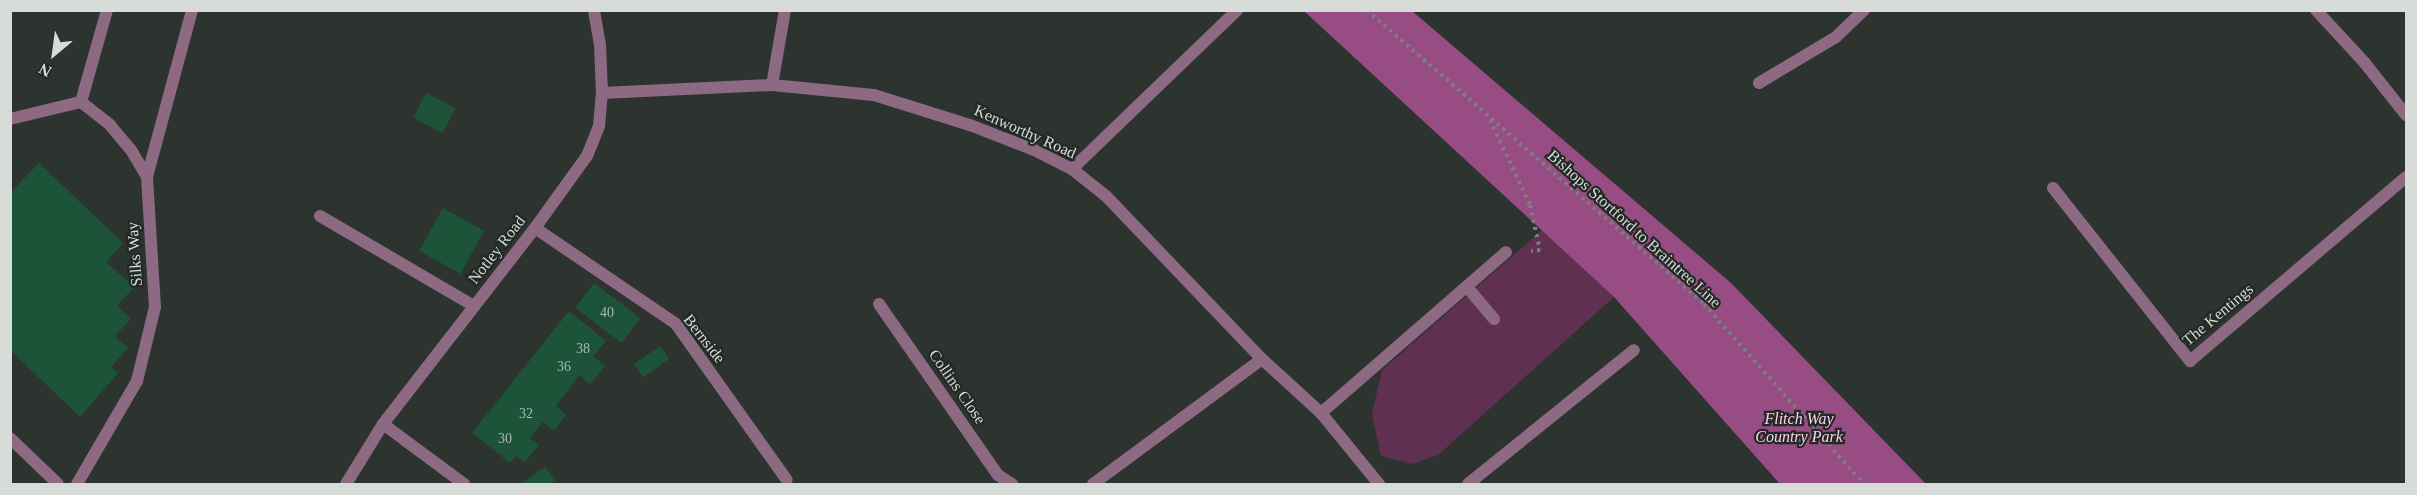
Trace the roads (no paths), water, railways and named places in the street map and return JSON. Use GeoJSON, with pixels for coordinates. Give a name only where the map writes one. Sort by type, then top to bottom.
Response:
{"type":"FeatureCollection","features":[{"type":"Feature","properties":{"kind":"street"},"geometry":{"type":"LineString","coordinates":[[10,119],[81,102],[107,10]]}},
{"type":"Feature","properties":{"kind":"street"},"geometry":{"type":"LineString","coordinates":[[147,177],[192,10]]}},
{"type":"Feature","properties":{"kind":"street","name":"Notley Road"},"geometry":{"type":"LineString","coordinates":[[346,484],[382,424],[535,228],[587,156],[599,126],[602,93],[600,45],[594,10]]}},
{"type":"Feature","properties":{"kind":"street"},"geometry":{"type":"LineString","coordinates":[[772,85],[785,10]]}},
{"type":"Feature","properties":{"kind":"street"},"geometry":{"type":"LineString","coordinates":[[1072,169],[1237,10]]}},
{"type":"Feature","properties":{"kind":"street"},"geometry":{"type":"LineString","coordinates":[[1759,83],[1836,37],[1864,10]]}},
{"type":"Feature","properties":{"kind":"street"},"geometry":{"type":"LineString","coordinates":[[2316,10],[2364,62],[2406,115]]}},
{"type":"Feature","properties":{"kind":"street","name":"Kenworthy Road"},"geometry":{"type":"LineString","coordinates":[[602,93],[772,85],[874,95],[970,125],[1072,169],[1106,196],[1262,359],[1321,413],[1379,484]]}},
{"type":"Feature","properties":{"kind":"street","name":"Silks Way"},"geometry":{"type":"LineString","coordinates":[[77,484],[137,381],[155,307],[147,177],[131,150],[110,125],[81,102]]}},
{"type":"Feature","properties":{"kind":"street","name":"The Kentings"},"geometry":{"type":"LineString","coordinates":[[2053,189],[2190,362],[2406,177]]}},
{"type":"Feature","properties":{"kind":"street"},"geometry":{"type":"LineString","coordinates":[[320,216],[474,306]]}},
{"type":"Feature","properties":{"kind":"street","name":"Bernside"},"geometry":{"type":"LineString","coordinates":[[535,228],[676,324],[787,480]]}},
{"type":"Feature","properties":{"kind":"street"},"geometry":{"type":"LineString","coordinates":[[1321,413],[1506,252]]}},
{"type":"Feature","properties":{"kind":"street"},"geometry":{"type":"LineString","coordinates":[[1467,287],[1494,319]]}},
{"type":"Feature","properties":{"kind":"street","name":"Collins Close"},"geometry":{"type":"LineString","coordinates":[[879,304],[998,475],[1012,484]]}},
{"type":"Feature","properties":{"kind":"street"},"geometry":{"type":"LineString","coordinates":[[1468,484],[1634,350]]}},
{"type":"Feature","properties":{"kind":"street"},"geometry":{"type":"LineString","coordinates":[[1093,484],[1262,359]]}},
{"type":"Feature","properties":{"kind":"street"},"geometry":{"type":"LineString","coordinates":[[382,424],[464,484]]}},
{"type":"Feature","properties":{"kind":"street"},"geometry":{"type":"LineString","coordinates":[[10,438],[58,484]]}},
{"type":"Feature","properties":{"kind":"park label","name":"Flitch Way Country Park"},"geometry":{"type":"Point","coordinates":[1799,428]}}]}
